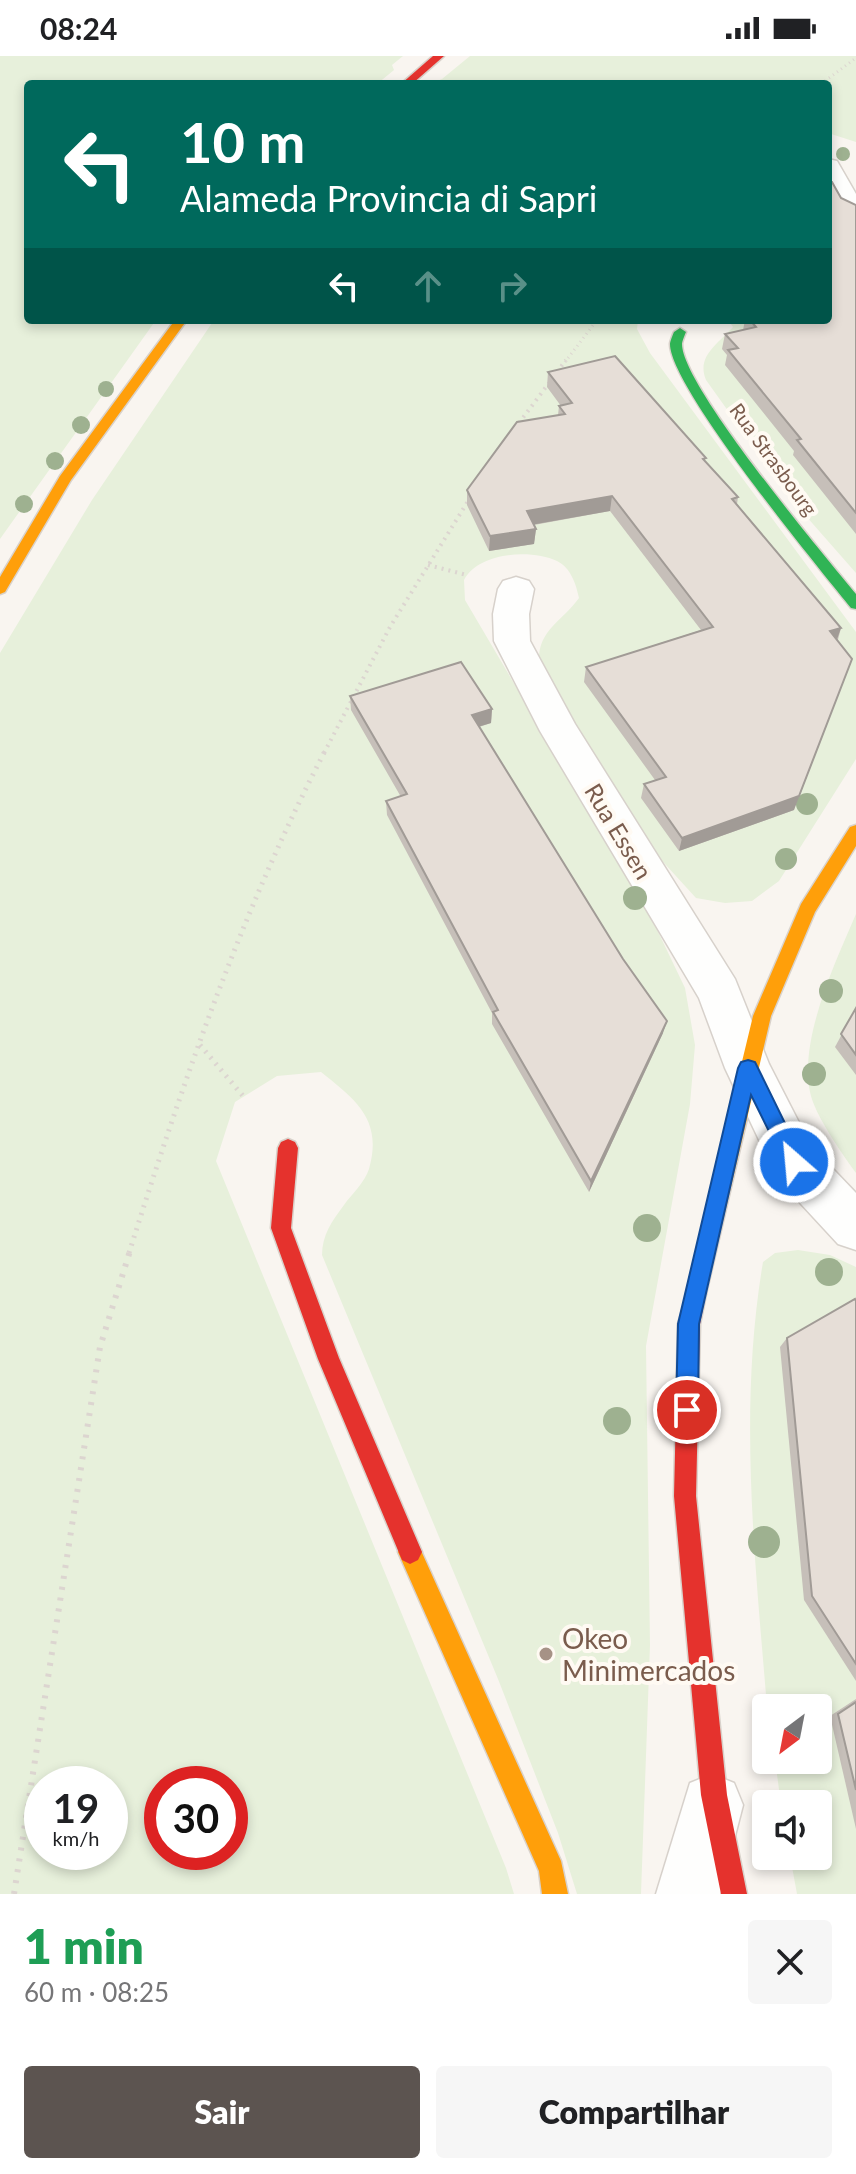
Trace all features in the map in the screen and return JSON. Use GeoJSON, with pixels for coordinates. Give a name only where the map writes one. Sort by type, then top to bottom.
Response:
{"type":"FeatureCollection","features":[{"type":"Feature","properties":{"kind":"street"},"geometry":{"type":"LineString","coordinates":[[411,80],[439,56]]}},
{"type":"Feature","properties":{"kind":"street"},"geometry":{"type":"LineString","coordinates":[[832,175],[834,184],[856,211]]}},
{"type":"Feature","properties":{"kind":"street"},"geometry":{"type":"LineString","coordinates":[[0,589],[65,479],[178,324]]}},
{"type":"Feature","properties":{"kind":"street","name":"Rua Strasbourg"},"geometry":{"type":"LineString","coordinates":[[680,332],[676,344],[690,381],[776,503],[856,604]]}},
{"type":"Feature","properties":{"kind":"street","name":"Rua Essen"},"geometry":{"type":"LineString","coordinates":[[516,589],[511,614],[512,641],[559,731],[719,992],[748,1068],[794,1162],[856,1227]]}},
{"type":"Feature","properties":{"kind":"street"},"geometry":{"type":"LineString","coordinates":[[734,1894],[714,1795],[685,1496],[689,1324],[762,1016],[807,909],[856,832]]}},
{"type":"Feature","properties":{"kind":"street"},"geometry":{"type":"LineString","coordinates":[[288,1148],[281,1228],[335,1373],[428,1593],[552,1870],[555,1894]]}},
{"type":"Feature","properties":{"kind":"street"},"geometry":{"type":"LineString","coordinates":[[688,1894],[714,1795]]}},
{"type":"Feature","properties":{"kind":"path"},"geometry":{"type":"LineString","coordinates":[[826,80],[856,58]]}},
{"type":"Feature","properties":{"kind":"path"},"geometry":{"type":"LineString","coordinates":[[518,425],[594,324]]}},
{"type":"Feature","properties":{"kind":"path"},"geometry":{"type":"LineString","coordinates":[[14,1894],[100,1347],[158,1162],[235,944],[303,793],[390,627],[476,487]]}},
{"type":"Feature","properties":{"kind":"path"},"geometry":{"type":"LineString","coordinates":[[428,565],[467,575]]}},
{"type":"Feature","properties":{"kind":"path"},"geometry":{"type":"LineString","coordinates":[[199,1045],[243,1096]]}},
{"type":"Feature","properties":{"kind":"green space"},"geometry":{"type":"Polygon","coordinates":[[[0,56],[403,56],[392,65],[394,70],[382,80],[24,80],[24,324],[153,324],[0,539],[0,56]]]}},
{"type":"Feature","properties":{"kind":"green space"},"geometry":{"type":"Polygon","coordinates":[[[470,56],[856,56],[856,142],[832,134],[832,80],[440,80],[470,56]]]}},
{"type":"Feature","properties":{"kind":"green space"},"geometry":{"type":"Polygon","coordinates":[[[856,227],[856,573],[791,499],[706,380],[704,372],[706,357],[733,327],[731,324],[832,324],[832,307],[856,227]]]}},
{"type":"Feature","properties":{"kind":"green space"},"geometry":{"type":"Polygon","coordinates":[[[211,324],[638,324],[637,329],[650,353],[856,632],[856,759],[779,881],[752,901],[725,903],[696,898],[654,852],[539,664],[539,652],[546,635],[579,598],[566,568],[546,557],[520,554],[481,564],[464,580],[465,600],[650,915],[685,988],[695,1045],[690,1104],[646,1346],[650,1645],[641,1894],[577,1894],[558,1833],[498,1679],[322,1255],[332,1223],[367,1174],[372,1137],[369,1124],[355,1102],[321,1072],[277,1076],[235,1102],[216,1161],[514,1894],[0,1894],[0,653],[92,500],[211,324]]]}},
{"type":"Feature","properties":{"kind":"green space"},"geometry":{"type":"Polygon","coordinates":[[[856,914],[856,1173],[817,1111],[810,1092],[808,1071],[814,1025],[821,1002],[856,914]]]}},
{"type":"Feature","properties":{"kind":"green space"},"geometry":{"type":"Polygon","coordinates":[[[798,1250],[830,1255],[856,1267],[856,1894],[797,1894],[793,1870],[832,1870],[832,1790],[779,1790],[777,1774],[832,1774],[832,1694],[766,1694],[751,1484],[751,1373],[763,1262],[775,1253],[798,1250]]]}},
{"type":"Feature","properties":{"kind":"building"},"geometry":{"type":"Polygon","coordinates":[[[832,182],[841,198],[856,205],[856,513],[797,440],[801,439],[728,350],[738,348],[725,334],[756,327],[753,324],[832,324],[832,182]]]}},
{"type":"Feature","properties":{"kind":"building"},"geometry":{"type":"Polygon","coordinates":[[[615,356],[706,458],[703,459],[738,497],[732,499],[841,628],[830,631],[852,659],[799,796],[682,838],[644,784],[666,777],[586,667],[713,627],[612,496],[527,511],[536,529],[490,536],[467,490],[517,422],[565,414],[559,406],[572,403],[548,372],[615,356]]]}},
{"type":"Feature","properties":{"kind":"building"},"geometry":{"type":"Polygon","coordinates":[[[461,662],[492,709],[472,715],[623,959],[667,1021],[591,1181],[493,1012],[498,1010],[386,801],[407,794],[350,696],[461,662]]]}},
{"type":"Feature","properties":{"kind":"building"},"geometry":{"type":"Polygon","coordinates":[[[856,1008],[856,1055],[841,1034],[856,1008]]]}},
{"type":"Feature","properties":{"kind":"building"},"geometry":{"type":"Polygon","coordinates":[[[855,1299],[856,1664],[812,1596],[787,1338],[855,1299]]]}},
{"type":"Feature","properties":{"kind":"building"},"geometry":{"type":"Polygon","coordinates":[[[856,1702],[856,1790],[838,1714],[856,1702]]]}},
{"type":"Feature","properties":{"kind":"traffic: fast"},"geometry":{"type":"LineString","coordinates":[[680,332],[676,344],[682,365],[700,396],[754,474],[856,604]]}},
{"type":"Feature","properties":{"kind":"traffic: slow"},"geometry":{"type":"LineString","coordinates":[[0,589],[65,479],[178,324]]}},
{"type":"Feature","properties":{"kind":"traffic: slow"},"geometry":{"type":"LineString","coordinates":[[696,1294],[762,1016],[807,909],[856,832]]}},
{"type":"Feature","properties":{"kind":"traffic: slow"},"geometry":{"type":"LineString","coordinates":[[410,1552],[552,1870],[555,1894]]}},
{"type":"Feature","properties":{"kind":"traffic: jam"},"geometry":{"type":"LineString","coordinates":[[411,80],[439,56]]}},
{"type":"Feature","properties":{"kind":"traffic: jam"},"geometry":{"type":"LineString","coordinates":[[288,1148],[281,1228],[329,1359],[410,1552]]}},
{"type":"Feature","properties":{"kind":"traffic: jam"},"geometry":{"type":"LineString","coordinates":[[696,1294],[689,1324],[685,1496],[714,1795],[734,1894]]}},
{"type":"Feature","properties":{"kind":"place","name":"Okeo Minimercados"},"geometry":{"type":"Point","coordinates":[546,1654]}},
{"type":"Feature","properties":{"kind":"route"},"geometry":{"type":"LineString","coordinates":[[687,1410],[689,1324],[748,1068],[794,1162]]}}]}
